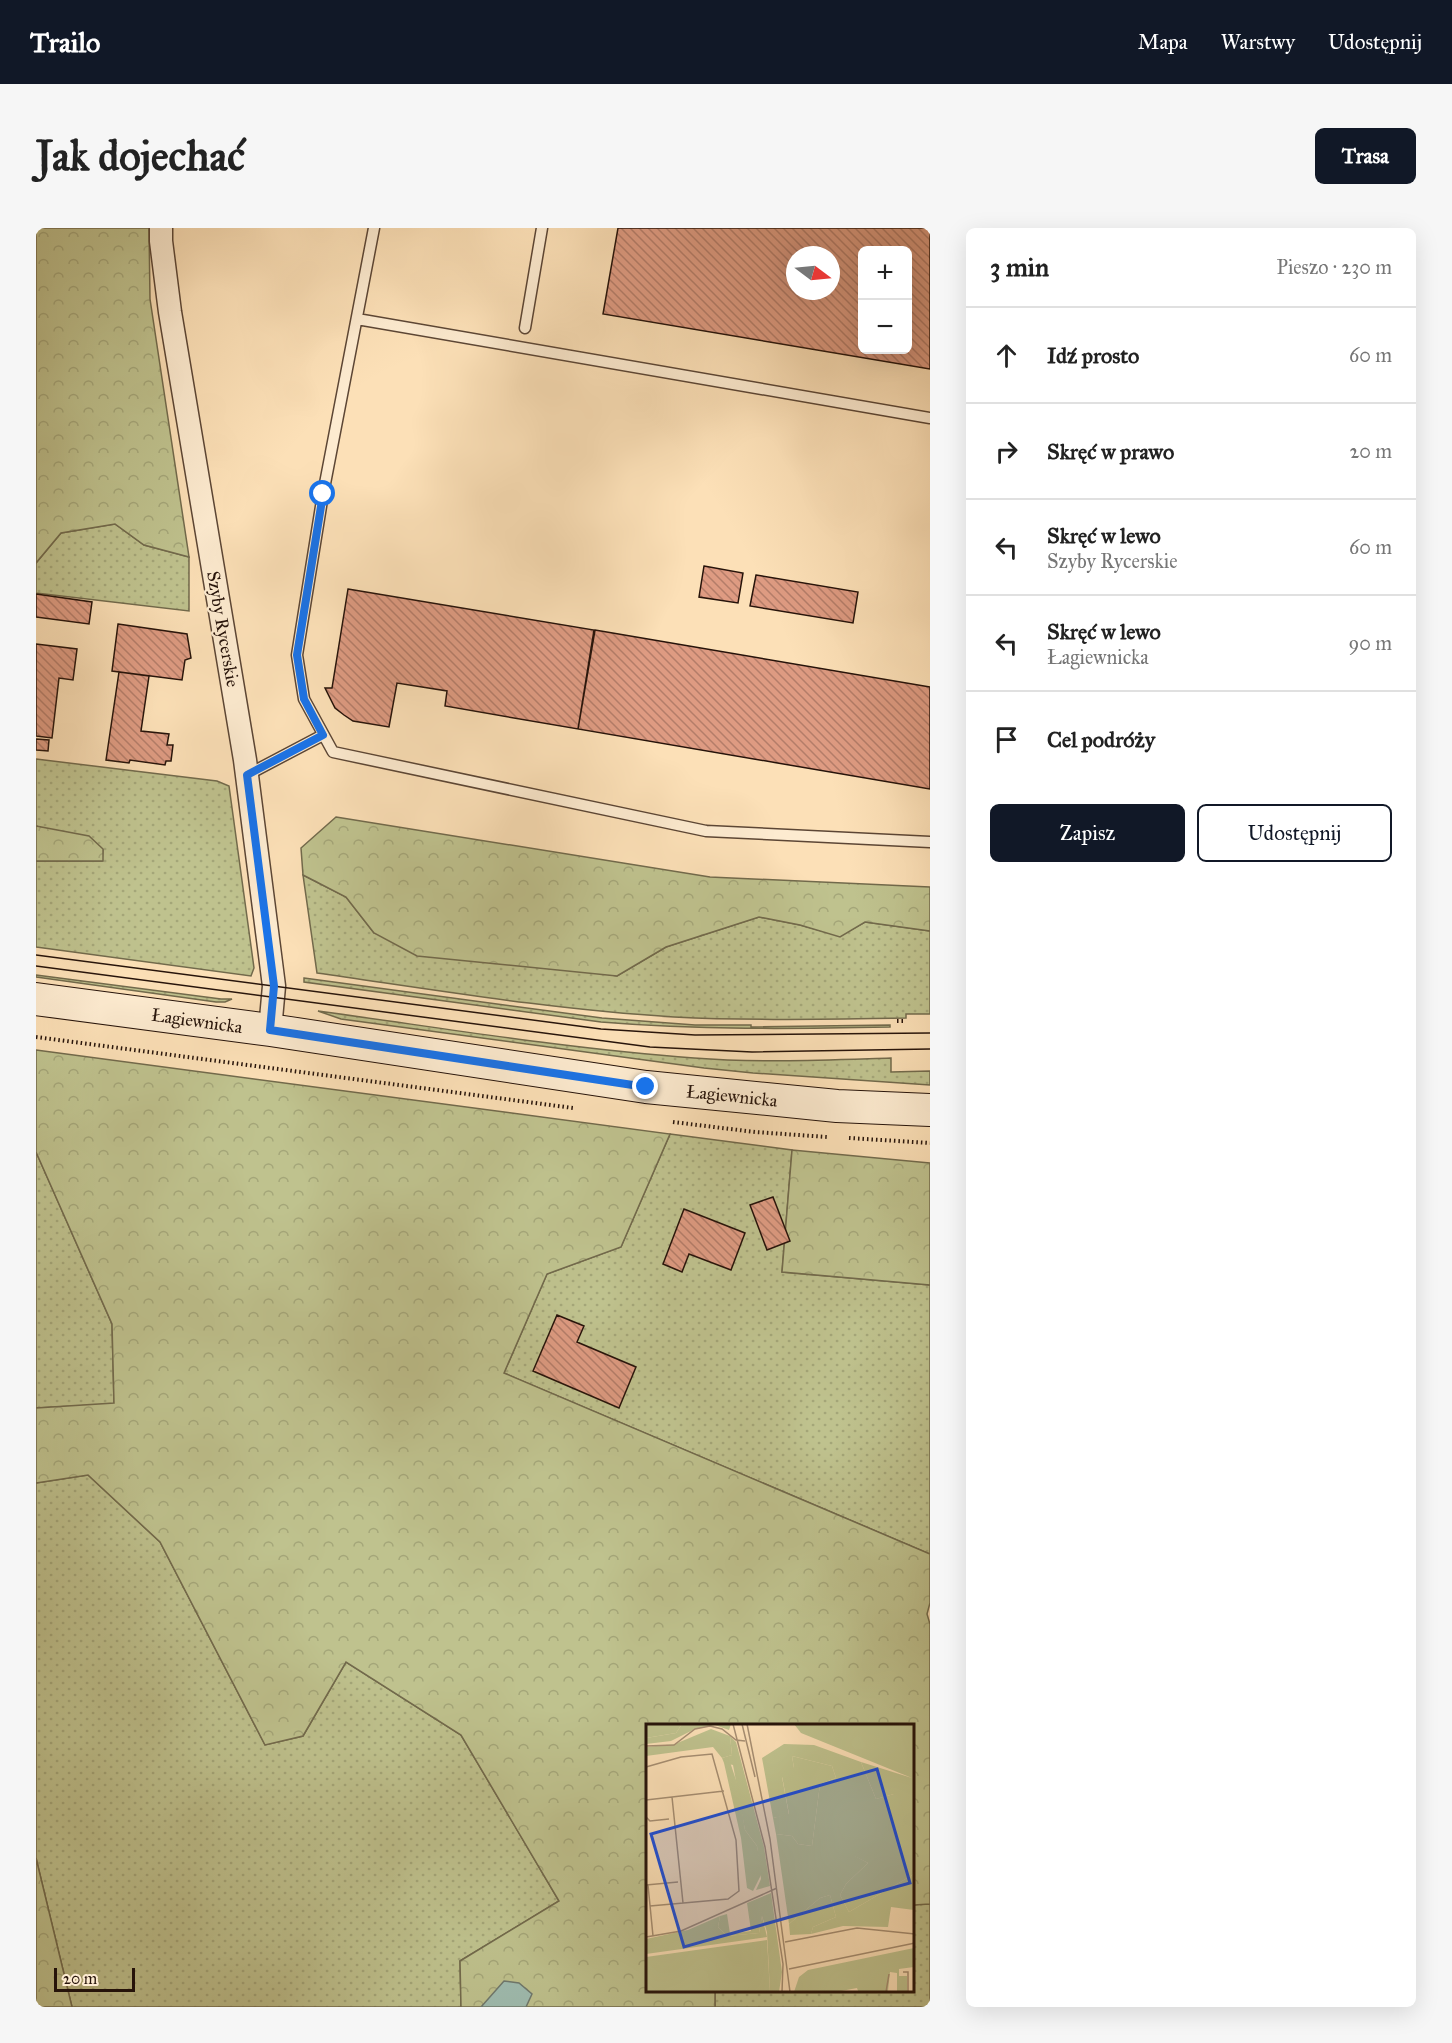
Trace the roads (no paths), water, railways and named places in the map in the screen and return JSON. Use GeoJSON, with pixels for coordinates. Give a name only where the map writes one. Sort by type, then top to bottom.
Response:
{"type":"FeatureCollection","features":[{"type":"Feature","properties":{"kind":"main road","name":"Łagiewnicka"},"geometry":{"type":"LineString","coordinates":[[36,999],[270,1030],[657,1088],[837,1106],[930,1110]]}},
{"type":"Feature","properties":{"kind":"street","name":"Szyby Rycerskie"},"geometry":{"type":"LineString","coordinates":[[161,228],[170,312],[247,775],[273,976],[274,998],[270,1030]]}},
{"type":"Feature","properties":{"kind":"lane"},"geometry":{"type":"LineString","coordinates":[[374,228],[323,494],[297,655],[304,699],[333,752],[706,831],[930,842]]}},
{"type":"Feature","properties":{"kind":"lane"},"geometry":{"type":"LineString","coordinates":[[525,328],[542,228]]}},
{"type":"Feature","properties":{"kind":"lane"},"geometry":{"type":"LineString","coordinates":[[357,319],[930,418]]}},
{"type":"Feature","properties":{"kind":"lane"},"geometry":{"type":"LineString","coordinates":[[247,775],[323,735]]}},
{"type":"Feature","properties":{"kind":"tram line"},"geometry":{"type":"LineString","coordinates":[[36,955],[601,1029],[695,1035],[930,1033]]}},
{"type":"Feature","properties":{"kind":"tram line"},"geometry":{"type":"LineString","coordinates":[[36,966],[650,1047],[752,1052],[930,1049]]}}]}
